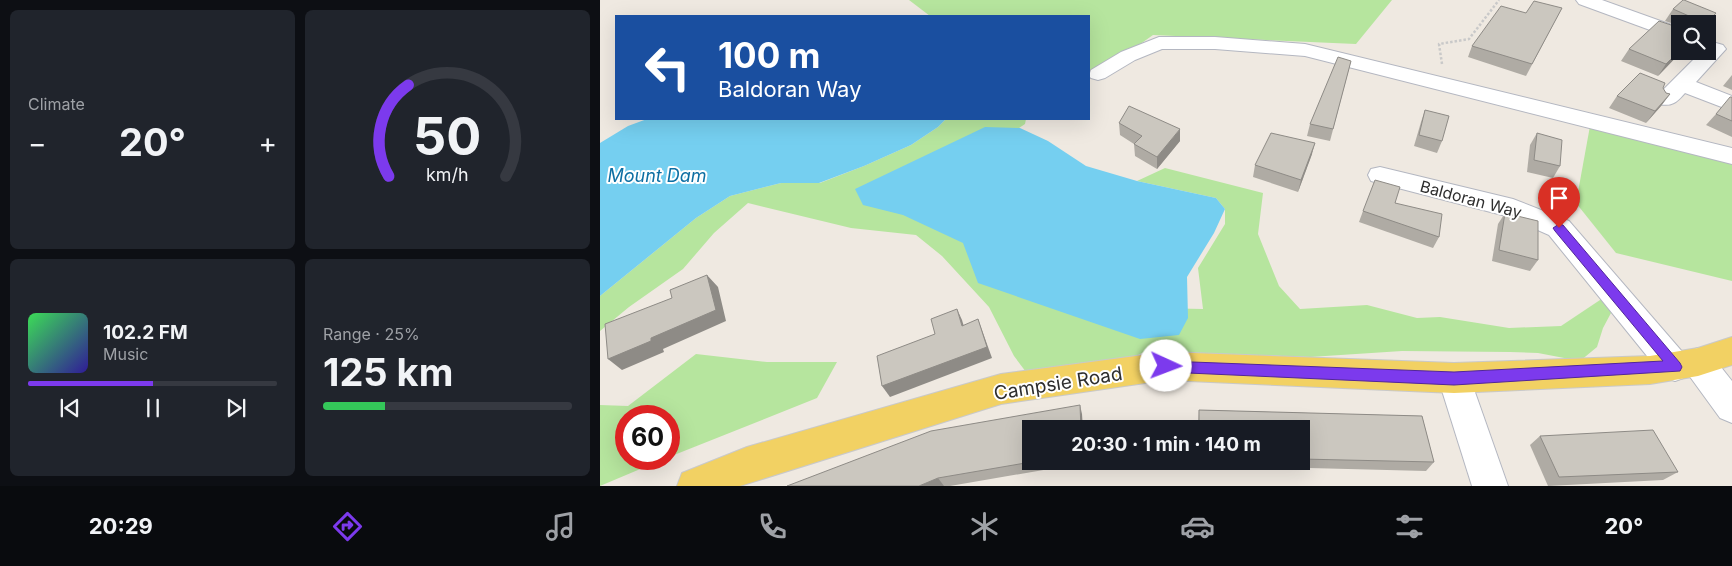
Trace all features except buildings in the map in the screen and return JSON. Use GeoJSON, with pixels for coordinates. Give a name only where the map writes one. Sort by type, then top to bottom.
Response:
{"type":"FeatureCollection","features":[{"type":"Feature","properties":{"kind":"main road","name":"Campsie Road"},"geometry":{"type":"LineString","coordinates":[[695,486],[747,465],[1002,389],[1166,366],[1454,378],[1686,364],[1732,351]]}},
{"type":"Feature","properties":{"kind":"street"},"geometry":{"type":"LineString","coordinates":[[1585,0],[1671,32]]}},
{"type":"Feature","properties":{"kind":"street"},"geometry":{"type":"LineString","coordinates":[[1098,74],[1128,56],[1159,43],[1215,42],[1305,50],[1732,156]]}},
{"type":"Feature","properties":{"kind":"street"},"geometry":{"type":"LineString","coordinates":[[1718,50],[1674,92],[1732,104]]}},
{"type":"Feature","properties":{"kind":"street","name":"Baldoran Way"},"geometry":{"type":"LineString","coordinates":[[1380,175],[1513,208],[1559,228],[1607,283],[1686,364],[1732,407]]}},
{"type":"Feature","properties":{"kind":"street"},"geometry":{"type":"LineString","coordinates":[[1454,378],[1490,486]]}},
{"type":"Feature","properties":{"kind":"path"},"geometry":{"type":"LineString","coordinates":[[1450,67],[1442,65],[1439,44],[1469,39],[1499,0]]}},
{"type":"Feature","properties":{"kind":"green space"},"geometry":{"type":"Polygon","coordinates":[[[909,0],[1392,0],[1356,44],[1153,35],[1098,74],[1090,74],[1090,15],[929,15],[909,0]]]}},
{"type":"Feature","properties":{"kind":"green space"},"geometry":{"type":"Polygon","coordinates":[[[945,120],[1026,120],[1025,124],[994,145],[1153,308],[1203,309],[1198,268],[1225,224],[1225,209],[1216,198],[1137,181],[1165,168],[1263,193],[1258,234],[1279,286],[1300,309],[1367,305],[1417,318],[1440,317],[1509,328],[1561,326],[1603,298],[1611,313],[1603,328],[1597,347],[1580,361],[1538,353],[1510,352],[1402,351],[1310,357],[1195,353],[1152,348],[1120,364],[1026,372],[1014,356],[989,307],[942,256],[916,235],[851,228],[748,203],[714,233],[683,269],[629,307],[600,331],[600,296],[696,218],[730,196],[781,183],[820,183],[911,145],[945,120]]]}},
{"type":"Feature","properties":{"kind":"green space"},"geometry":{"type":"Polygon","coordinates":[[[1590,126],[1732,161],[1732,281],[1616,253],[1576,203],[1590,126]]]}},
{"type":"Feature","properties":{"kind":"green space"},"geometry":{"type":"Polygon","coordinates":[[[696,354],[767,362],[837,362],[817,398],[680,453],[680,405],[629,405],[696,354]]]}},
{"type":"Feature","properties":{"kind":"green space"},"geometry":{"type":"Polygon","coordinates":[[[600,405],[615,406],[615,470],[638,470],[600,486],[600,405]]]}},
{"type":"Feature","properties":{"kind":"water","name":"Mount Dam"},"geometry":{"type":"Polygon","coordinates":[[[644,120],[945,120],[911,145],[819,183],[781,183],[730,196],[696,218],[600,296],[600,143],[628,126],[644,120]]]}},
{"type":"Feature","properties":{"kind":"water"},"geometry":{"type":"Polygon","coordinates":[[[985,127],[1020,128],[1048,141],[1086,166],[1137,181],[1216,198],[1225,209],[1214,233],[1187,277],[1188,318],[1179,335],[1140,339],[978,283],[963,243],[903,215],[863,205],[855,189],[985,127]]]}},
{"type":"Feature","properties":{"kind":"route"},"geometry":{"type":"LineString","coordinates":[[1166,366],[1454,378],[1650,370],[1675,367],[1607,283],[1559,228]]}}]}
